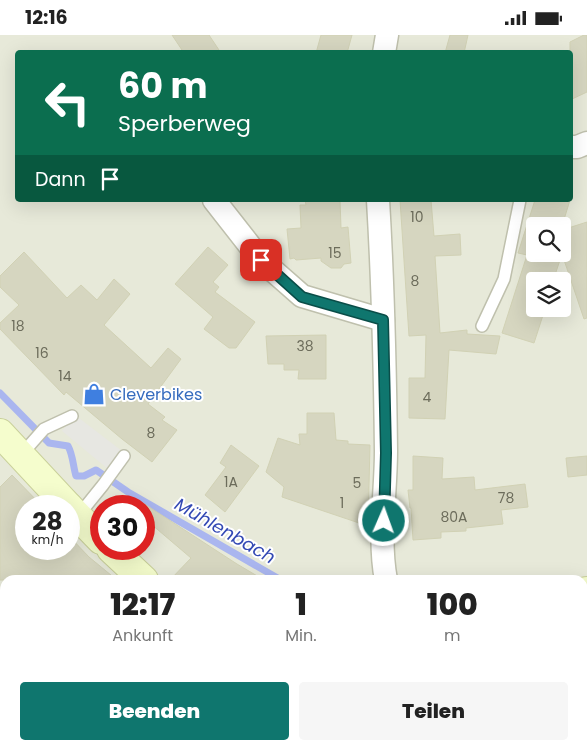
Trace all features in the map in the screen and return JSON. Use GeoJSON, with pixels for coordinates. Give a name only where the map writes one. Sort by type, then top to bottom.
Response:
{"type":"FeatureCollection","features":[{"type":"Feature","properties":{"kind":"main road"},"geometry":{"type":"LineString","coordinates":[[0,433],[28,448],[61,495]]}},
{"type":"Feature","properties":{"kind":"main road"},"geometry":{"type":"LineString","coordinates":[[80,518],[90,529]]}},
{"type":"Feature","properties":{"kind":"main road"},"geometry":{"type":"LineString","coordinates":[[123,560],[139,575]]}},
{"type":"Feature","properties":{"kind":"street"},"geometry":{"type":"LineString","coordinates":[[384,50],[387,35]]}},
{"type":"Feature","properties":{"kind":"street"},"geometry":{"type":"LineString","coordinates":[[573,147],[587,143]]}},
{"type":"Feature","properties":{"kind":"street"},"geometry":{"type":"LineString","coordinates":[[216,202],[261,260],[302,297],[383,320]]}},
{"type":"Feature","properties":{"kind":"street"},"geometry":{"type":"LineString","coordinates":[[378,202],[386,453],[384,539],[386,575]]}},
{"type":"Feature","properties":{"kind":"lane"},"geometry":{"type":"LineString","coordinates":[[482,326],[504,279],[520,202]]}},
{"type":"Feature","properties":{"kind":"lane"},"geometry":{"type":"LineString","coordinates":[[28,448],[44,429],[72,416]]}},
{"type":"Feature","properties":{"kind":"lane"},"geometry":{"type":"LineString","coordinates":[[80,504],[103,485],[124,456]]}},
{"type":"Feature","properties":{"kind":"shaded area"},"geometry":{"type":"Polygon","coordinates":[[[0,35],[587,35],[587,575],[0,575],[0,35]]]}},
{"type":"Feature","properties":{"kind":"shaded area"},"geometry":{"type":"Polygon","coordinates":[[[75,415],[122,451],[108,469],[62,431],[75,415]]]}},
{"type":"Feature","properties":{"kind":"building"},"geometry":{"type":"Polygon","coordinates":[[[172,35],[209,35],[219,50],[182,50],[172,35]]]}},
{"type":"Feature","properties":{"kind":"building"},"geometry":{"type":"Polygon","coordinates":[[[321,35],[352,35],[348,50],[317,50],[321,35]]]}},
{"type":"Feature","properties":{"kind":"building"},"geometry":{"type":"Polygon","coordinates":[[[450,35],[468,35],[465,50],[446,50],[450,35]]]}},
{"type":"Feature","properties":{"kind":"building"},"geometry":{"type":"Polygon","coordinates":[[[587,35],[587,92],[573,99],[573,50],[570,50],[570,42],[587,35]]]}},
{"type":"Feature","properties":{"kind":"building"},"geometry":{"type":"Polygon","coordinates":[[[305,202],[340,202],[341,228],[348,227],[351,263],[344,264],[341,268],[331,268],[321,261],[321,258],[290,259],[287,229],[301,228],[300,205],[306,205],[305,202]]]}},
{"type":"Feature","properties":{"kind":"building"},"geometry":{"type":"Polygon","coordinates":[[[400,202],[431,202],[434,236],[460,234],[461,255],[435,256],[440,333],[467,330],[467,334],[500,336],[496,354],[449,350],[445,419],[409,418],[409,378],[425,378],[426,335],[409,336],[400,202]]]}},
{"type":"Feature","properties":{"kind":"building"},"geometry":{"type":"Polygon","coordinates":[[[534,202],[569,202],[565,217],[530,217],[534,202]]]}},
{"type":"Feature","properties":{"kind":"building"},"geometry":{"type":"Polygon","coordinates":[[[587,222],[587,318],[584,319],[571,281],[571,272],[568,272],[565,262],[571,262],[571,227],[587,222]]]}},
{"type":"Feature","properties":{"kind":"building"},"geometry":{"type":"Polygon","coordinates":[[[526,228],[526,255],[518,253],[526,228]]]}},
{"type":"Feature","properties":{"kind":"building"},"geometry":{"type":"Polygon","coordinates":[[[208,247],[228,265],[213,282],[219,287],[215,292],[255,322],[236,348],[229,348],[204,329],[213,317],[175,284],[208,247]]]}},
{"type":"Feature","properties":{"kind":"building"},"geometry":{"type":"Polygon","coordinates":[[[24,252],[67,298],[81,285],[97,300],[114,279],[130,294],[104,325],[151,368],[168,348],[181,359],[148,404],[165,417],[162,420],[177,430],[152,462],[66,392],[64,395],[0,329],[0,323],[19,305],[0,287],[0,276],[24,252]]]}},
{"type":"Feature","properties":{"kind":"building"},"geometry":{"type":"Polygon","coordinates":[[[526,258],[526,262],[559,262],[556,272],[526,272],[526,317],[542,317],[534,343],[502,333],[526,258]]]}},
{"type":"Feature","properties":{"kind":"building"},"geometry":{"type":"Polygon","coordinates":[[[326,335],[326,379],[298,379],[299,370],[284,370],[284,364],[268,364],[266,336],[326,335]]]}},
{"type":"Feature","properties":{"kind":"building"},"geometry":{"type":"Polygon","coordinates":[[[307,413],[334,413],[336,440],[348,441],[348,444],[370,445],[368,526],[282,497],[284,487],[266,472],[278,438],[300,445],[299,434],[307,434],[307,413]]]}},
{"type":"Feature","properties":{"kind":"building"},"geometry":{"type":"Polygon","coordinates":[[[231,445],[259,466],[225,512],[205,495],[226,467],[220,463],[231,445]]]}},
{"type":"Feature","properties":{"kind":"building"},"geometry":{"type":"Polygon","coordinates":[[[413,456],[443,458],[442,479],[474,477],[475,490],[525,484],[528,507],[501,510],[503,524],[466,528],[466,531],[441,532],[441,538],[413,540],[408,490],[413,490],[413,456]]]}},
{"type":"Feature","properties":{"kind":"building"},"geometry":{"type":"Polygon","coordinates":[[[587,456],[587,475],[568,477],[566,458],[587,456]]]}},
{"type":"Feature","properties":{"kind":"building"},"geometry":{"type":"Polygon","coordinates":[[[12,475],[31,495],[15,495],[15,560],[80,560],[80,548],[90,560],[93,560],[111,575],[0,575],[0,487],[12,475]]]}},
{"type":"Feature","properties":{"kind":"building"},"geometry":{"type":"Polygon","coordinates":[[[155,511],[256,575],[175,575],[191,558],[155,527],[155,511]]]}},
{"type":"Feature","properties":{"kind":"waterway","name":"Mühlenbach"},"geometry":{"type":"LineString","coordinates":[[0,393],[49,443],[68,446],[76,476],[84,476],[96,470],[128,492],[272,575]]}},
{"type":"Feature","properties":{"kind":"place","name":"Cleverbikes"},"geometry":{"type":"Point","coordinates":[94,394]}},
{"type":"Feature","properties":{"kind":"route"},"geometry":{"type":"LineString","coordinates":[[261,260],[302,297],[383,320],[386,453],[384,521]]}}]}
